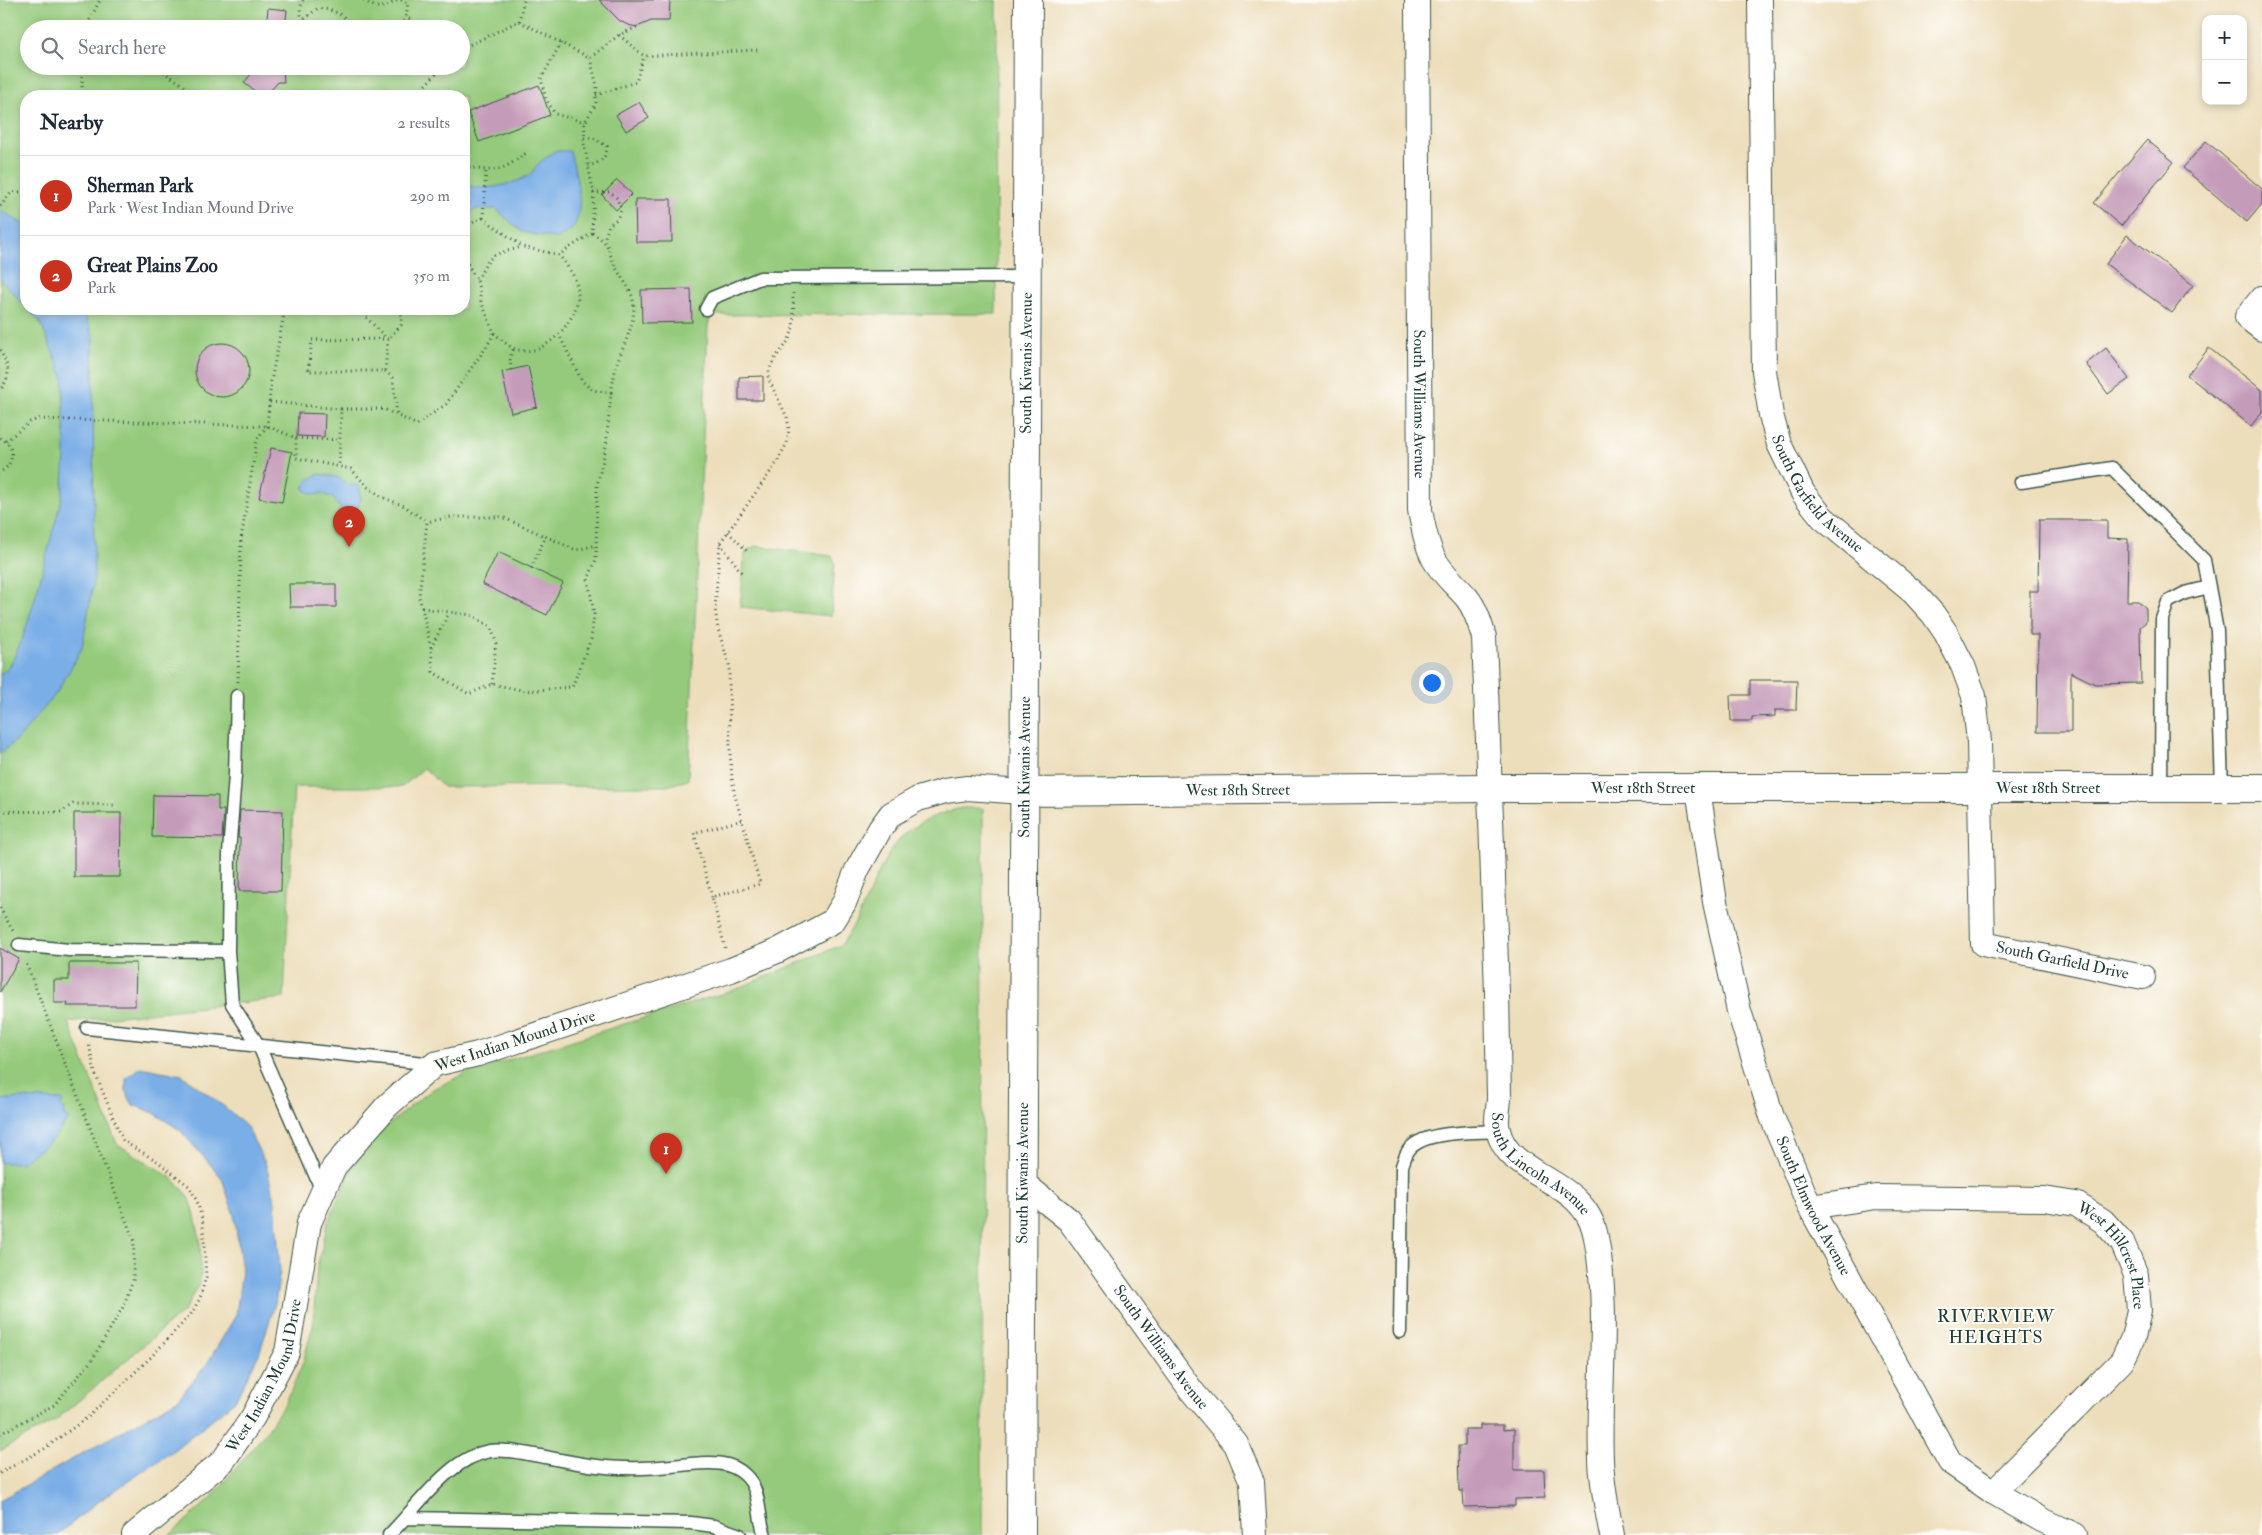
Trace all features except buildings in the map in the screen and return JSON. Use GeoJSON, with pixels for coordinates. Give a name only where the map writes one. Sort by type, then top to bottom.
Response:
{"type":"FeatureCollection","features":[{"type":"Feature","properties":{"kind":"main road","name":"South Kiwanis Avenue"},"geometry":{"type":"LineString","coordinates":[[1021,1535],[1028,0]]}},
{"type":"Feature","properties":{"kind":"main road","name":"West 18th Street"},"geometry":{"type":"LineString","coordinates":[[1024,792],[1491,788],[2262,788]]}},
{"type":"Feature","properties":{"kind":"street","name":"South Williams Avenue"},"geometry":{"type":"LineString","coordinates":[[1417,0],[1420,510],[1424,535],[1434,559],[1444,573],[1469,599],[1479,620],[1484,638],[1491,788]]}},
{"type":"Feature","properties":{"kind":"street","name":"South Garfield Avenue"},"geometry":{"type":"LineString","coordinates":[[1760,0],[1764,371],[1779,444],[1803,493],[1823,518],[1913,592],[1933,614],[1946,633],[1963,666],[1974,696],[1979,742],[1982,944]]}},
{"type":"Feature","properties":{"kind":"street"},"geometry":{"type":"LineString","coordinates":[[2262,298],[2246,317],[2262,329]]}},
{"type":"Feature","properties":{"kind":"street","name":"West Indian Mound Drive"},"geometry":{"type":"LineString","coordinates":[[134,1535],[223,1461],[253,1417],[287,1352],[309,1223],[334,1167],[387,1106],[435,1064],[478,1054],[731,970],[777,951],[833,921],[844,903],[857,870],[880,829],[891,814],[918,799],[945,790],[967,788],[1024,792]]}},
{"type":"Feature","properties":{"kind":"street","name":"South Lincoln Avenue"},"geometry":{"type":"LineString","coordinates":[[1491,788],[1498,1048],[1498,1131],[1505,1148],[1511,1156],[1560,1187],[1582,1205],[1588,1213],[1595,1230],[1600,1260],[1603,1308],[1601,1461],[1612,1535]]}},
{"type":"Feature","properties":{"kind":"street","name":"South Elmwood Avenue"},"geometry":{"type":"LineString","coordinates":[[1698,789],[1715,902],[1739,1011],[1772,1117],[1810,1207],[1950,1462],[1993,1492],[2042,1520],[2074,1535]]}},
{"type":"Feature","properties":{"kind":"street","name":"South Garfield Drive"},"geometry":{"type":"LineString","coordinates":[[1982,944],[2142,976]]}},
{"type":"Feature","properties":{"kind":"street","name":"South Williams Avenue"},"geometry":{"type":"LineString","coordinates":[[1023,1183],[1069,1220],[1191,1390],[1236,1444],[1252,1482],[1255,1535]]}},
{"type":"Feature","properties":{"kind":"street","name":"West Hillcrest Place"},"geometry":{"type":"LineString","coordinates":[[1810,1207],[1876,1197],[2044,1199],[2076,1204],[2102,1221],[2122,1242],[2136,1275],[2139,1310],[2133,1338],[2122,1362],[1993,1492]]}},
{"type":"Feature","properties":{"kind":"lane"},"geometry":{"type":"LineString","coordinates":[[706,309],[712,298],[760,278],[1027,277]]}},
{"type":"Feature","properties":{"kind":"lane"},"geometry":{"type":"LineString","coordinates":[[2021,482],[2112,468],[2204,560],[2218,631],[2222,788]]}},
{"type":"Feature","properties":{"kind":"lane"},"geometry":{"type":"LineString","coordinates":[[2161,788],[2162,619],[2168,602],[2185,593],[2209,587]]}},
{"type":"Feature","properties":{"kind":"lane"},"geometry":{"type":"LineString","coordinates":[[238,696],[235,775],[229,852],[228,951],[232,1004],[259,1046],[323,1193]]}},
{"type":"Feature","properties":{"kind":"lane"},"geometry":{"type":"LineString","coordinates":[[19,945],[68,950],[228,951]]}},
{"type":"Feature","properties":{"kind":"lane"},"geometry":{"type":"LineString","coordinates":[[87,1028],[435,1064]]}},
{"type":"Feature","properties":{"kind":"lane"},"geometry":{"type":"LineString","coordinates":[[1400,1332],[1402,1166],[1408,1151],[1421,1140],[1440,1135],[1498,1131]]}},
{"type":"Feature","properties":{"kind":"lane"},"geometry":{"type":"LineString","coordinates":[[389,1535],[407,1518],[449,1471],[459,1463],[491,1451],[510,1451],[626,1468],[722,1463],[735,1467],[745,1474],[753,1484],[758,1500],[760,1524],[765,1535]]}},
{"type":"Feature","properties":{"kind":"lane"},"geometry":{"type":"LineString","coordinates":[[407,1518],[690,1523],[714,1526],[740,1535]]}},
{"type":"Feature","properties":{"kind":"path"},"geometry":{"type":"LineString","coordinates":[[90,20],[100,0]]}},
{"type":"Feature","properties":{"kind":"path"},"geometry":{"type":"LineString","coordinates":[[302,20],[300,8],[303,0]]}},
{"type":"Feature","properties":{"kind":"path"},"geometry":{"type":"LineString","coordinates":[[364,0],[374,7],[384,7],[400,0],[408,3],[404,20]]}},
{"type":"Feature","properties":{"kind":"path"},"geometry":{"type":"LineString","coordinates":[[519,21],[524,0]]}},
{"type":"Feature","properties":{"kind":"path"},"geometry":{"type":"LineString","coordinates":[[303,20],[318,8],[332,10],[349,20]]}},
{"type":"Feature","properties":{"kind":"path"},"geometry":{"type":"LineString","coordinates":[[406,17],[410,20]]}},
{"type":"Feature","properties":{"kind":"path"},"geometry":{"type":"LineString","coordinates":[[519,21],[590,58],[597,86],[596,104],[585,122],[584,138],[593,193],[592,232]]}},
{"type":"Feature","properties":{"kind":"path"},"geometry":{"type":"LineString","coordinates":[[470,45],[519,21]]}},
{"type":"Feature","properties":{"kind":"path"},"geometry":{"type":"LineString","coordinates":[[590,58],[619,35],[636,27]]}},
{"type":"Feature","properties":{"kind":"path"},"geometry":{"type":"LineString","coordinates":[[619,35],[644,56],[758,50]]}},
{"type":"Feature","properties":{"kind":"path"},"geometry":{"type":"LineString","coordinates":[[561,43],[541,79],[546,100],[555,114],[585,122]]}},
{"type":"Feature","properties":{"kind":"path"},"geometry":{"type":"LineString","coordinates":[[596,95],[636,82],[644,56]]}},
{"type":"Feature","properties":{"kind":"path"},"geometry":{"type":"LineString","coordinates":[[82,75],[82,90]]}},
{"type":"Feature","properties":{"kind":"path"},"geometry":{"type":"LineString","coordinates":[[167,75],[187,90]]}},
{"type":"Feature","properties":{"kind":"path"},"geometry":{"type":"LineString","coordinates":[[421,90],[435,75]]}},
{"type":"Feature","properties":{"kind":"path"},"geometry":{"type":"LineString","coordinates":[[584,138],[593,138],[607,146],[604,158],[596,164],[588,166]]}},
{"type":"Feature","properties":{"kind":"path"},"geometry":{"type":"LineString","coordinates":[[470,167],[486,171],[505,168],[526,153]]}},
{"type":"Feature","properties":{"kind":"path"},"geometry":{"type":"LineString","coordinates":[[483,218],[486,171]]}},
{"type":"Feature","properties":{"kind":"path"},"geometry":{"type":"LineString","coordinates":[[0,206],[11,193],[20,192]]}},
{"type":"Feature","properties":{"kind":"path"},"geometry":{"type":"LineString","coordinates":[[593,193],[610,192],[617,198],[621,210],[617,219],[609,225],[604,240]]}},
{"type":"Feature","properties":{"kind":"path"},"geometry":{"type":"LineString","coordinates":[[470,224],[483,218]]}},
{"type":"Feature","properties":{"kind":"path"},"geometry":{"type":"LineString","coordinates":[[470,268],[477,280],[481,301],[494,333],[505,344],[514,348],[528,351],[539,349],[559,335],[576,307],[578,296],[576,282],[559,255],[523,247],[483,218]]}},
{"type":"Feature","properties":{"kind":"path"},"geometry":{"type":"LineString","coordinates":[[427,522],[419,597],[431,648],[433,672],[469,694],[492,684],[526,691],[572,687],[591,638],[594,614],[588,579],[596,560],[597,485],[606,447],[611,393],[616,366],[633,317],[634,307],[632,295],[614,264],[610,249],[604,240],[592,232]]}},
{"type":"Feature","properties":{"kind":"path"},"geometry":{"type":"LineString","coordinates":[[559,255],[592,232]]}},
{"type":"Feature","properties":{"kind":"path"},"geometry":{"type":"LineString","coordinates":[[477,280],[486,261],[493,255],[523,247]]}},
{"type":"Feature","properties":{"kind":"path"},"geometry":{"type":"LineString","coordinates":[[712,897],[760,884],[735,796],[730,753],[729,666],[715,619],[720,543],[784,452],[787,443],[789,429],[787,418],[768,378],[773,360],[787,342],[793,328],[793,278]]}},
{"type":"Feature","properties":{"kind":"path"},"geometry":{"type":"LineString","coordinates":[[238,696],[241,540],[257,439],[266,426],[271,381],[284,315]]}},
{"type":"Feature","properties":{"kind":"path"},"geometry":{"type":"LineString","coordinates":[[365,315],[388,339]]}},
{"type":"Feature","properties":{"kind":"path"},"geometry":{"type":"LineString","coordinates":[[385,371],[388,339],[401,325],[402,315]]}},
{"type":"Feature","properties":{"kind":"path"},"geometry":{"type":"LineString","coordinates":[[270,402],[342,409],[384,409],[417,425],[446,404],[494,333]]}},
{"type":"Feature","properties":{"kind":"path"},"geometry":{"type":"LineString","coordinates":[[559,335],[582,381],[592,390],[611,393]]}},
{"type":"Feature","properties":{"kind":"path"},"geometry":{"type":"LineString","coordinates":[[388,339],[312,340],[308,371],[385,371],[393,378],[397,416]]}},
{"type":"Feature","properties":{"kind":"path"},"geometry":{"type":"LineString","coordinates":[[511,370],[510,356],[514,348]]}},
{"type":"Feature","properties":{"kind":"path"},"geometry":{"type":"LineString","coordinates":[[0,350],[7,364],[8,380],[0,390]]}},
{"type":"Feature","properties":{"kind":"path"},"geometry":{"type":"LineString","coordinates":[[339,466],[342,409]]}},
{"type":"Feature","properties":{"kind":"path"},"geometry":{"type":"LineString","coordinates":[[6,441],[30,422],[54,418],[266,426],[296,438],[340,440]]}},
{"type":"Feature","properties":{"kind":"path"},"geometry":{"type":"LineString","coordinates":[[0,438],[6,441],[11,449],[12,458],[8,468],[0,472]]}},
{"type":"Feature","properties":{"kind":"path"},"geometry":{"type":"LineString","coordinates":[[296,438],[296,458],[351,469],[368,487],[382,497],[404,506],[427,522],[451,517],[502,517],[576,550],[597,545]]}},
{"type":"Feature","properties":{"kind":"path"},"geometry":{"type":"LineString","coordinates":[[728,532],[748,552]]}},
{"type":"Feature","properties":{"kind":"path"},"geometry":{"type":"LineString","coordinates":[[531,568],[546,536]]}},
{"type":"Feature","properties":{"kind":"path"},"geometry":{"type":"LineString","coordinates":[[720,543],[742,573]]}},
{"type":"Feature","properties":{"kind":"path"},"geometry":{"type":"LineString","coordinates":[[422,608],[471,615],[491,627],[496,642],[492,684]]}},
{"type":"Feature","properties":{"kind":"path"},"geometry":{"type":"LineString","coordinates":[[431,648],[449,613]]}},
{"type":"Feature","properties":{"kind":"path"},"geometry":{"type":"LineString","coordinates":[[0,811],[61,812],[73,804],[116,804]]}},
{"type":"Feature","properties":{"kind":"path"},"geometry":{"type":"LineString","coordinates":[[724,942],[694,833],[742,820]]}},
{"type":"Feature","properties":{"kind":"path"},"geometry":{"type":"LineString","coordinates":[[0,908],[10,923],[59,1043],[134,1241],[135,1257],[133,1280],[123,1307],[92,1360],[54,1404],[0,1434]]}},
{"type":"Feature","properties":{"kind":"path"},"geometry":{"type":"LineString","coordinates":[[0,1472],[44,1449],[88,1417],[150,1358],[192,1313],[200,1298],[206,1277],[203,1223],[198,1204],[190,1187],[158,1162],[123,1141],[118,1134],[94,1073],[87,1028]]}},
{"type":"Feature","properties":{"kind":"green space"},"geometry":{"type":"Polygon","coordinates":[[[0,0],[997,0],[996,314],[711,315],[708,325],[688,780],[667,786],[443,787],[424,768],[402,787],[294,787],[284,998],[68,1022],[117,1144],[172,1178],[188,1195],[193,1207],[200,1239],[201,1274],[199,1284],[184,1311],[56,1420],[0,1451],[0,0]]]}},
{"type":"Feature","properties":{"kind":"green space"},"geometry":{"type":"Polygon","coordinates":[[[755,546],[832,556],[835,562],[831,616],[740,607],[745,552],[755,546]]]}},
{"type":"Feature","properties":{"kind":"green space"},"geometry":{"type":"Polygon","coordinates":[[[962,808],[983,808],[982,1535],[170,1535],[212,1497],[265,1433],[287,1400],[303,1362],[313,1326],[317,1268],[328,1221],[356,1160],[373,1138],[433,1089],[467,1073],[734,990],[841,945],[855,922],[885,861],[896,844],[912,829],[933,817],[962,808]]]}},
{"type":"Feature","properties":{"kind":"water"},"geometry":{"type":"Polygon","coordinates":[[[555,151],[570,151],[577,179],[579,209],[574,226],[559,239],[522,232],[496,209],[476,209],[470,212],[470,186],[488,187],[514,182],[529,175],[538,164],[555,151]]]}},
{"type":"Feature","properties":{"kind":"water"},"geometry":{"type":"Polygon","coordinates":[[[0,210],[20,222],[20,301],[0,279],[0,210]]]}},
{"type":"Feature","properties":{"kind":"water"},"geometry":{"type":"Polygon","coordinates":[[[34,315],[85,315],[93,336],[94,578],[82,648],[58,691],[22,735],[0,754],[0,674],[9,668],[22,640],[62,497],[65,453],[63,377],[40,322],[34,315]]]}},
{"type":"Feature","properties":{"kind":"water"},"geometry":{"type":"Polygon","coordinates":[[[319,474],[337,477],[350,485],[359,485],[361,498],[355,515],[345,515],[333,498],[321,493],[317,495],[309,493],[303,488],[308,480],[319,474]]]}},
{"type":"Feature","properties":{"kind":"water"},"geometry":{"type":"Polygon","coordinates":[[[140,1067],[182,1075],[226,1108],[247,1127],[266,1165],[275,1203],[280,1271],[275,1304],[259,1354],[235,1401],[170,1453],[95,1504],[58,1535],[0,1535],[0,1500],[177,1400],[207,1364],[236,1315],[242,1270],[234,1215],[222,1178],[180,1130],[154,1113],[133,1105],[126,1092],[126,1078],[140,1067]]]}},
{"type":"Feature","properties":{"kind":"water"},"geometry":{"type":"Polygon","coordinates":[[[19,1098],[62,1100],[63,1103],[60,1107],[65,1109],[63,1115],[69,1119],[50,1142],[21,1163],[0,1163],[0,1100],[19,1098]]]}},
{"type":"Feature","properties":{"kind":"place","name":"Great Plains Zoo"},"geometry":{"type":"Point","coordinates":[349,547]}},
{"type":"Feature","properties":{"kind":"place","name":"Sherman Park"},"geometry":{"type":"Point","coordinates":[666,1174]}},
{"type":"Feature","properties":{"kind":"district","name":"RIVERVIEW HEIGHTS"},"geometry":{"type":"Point","coordinates":[1996,1326]}}]}
